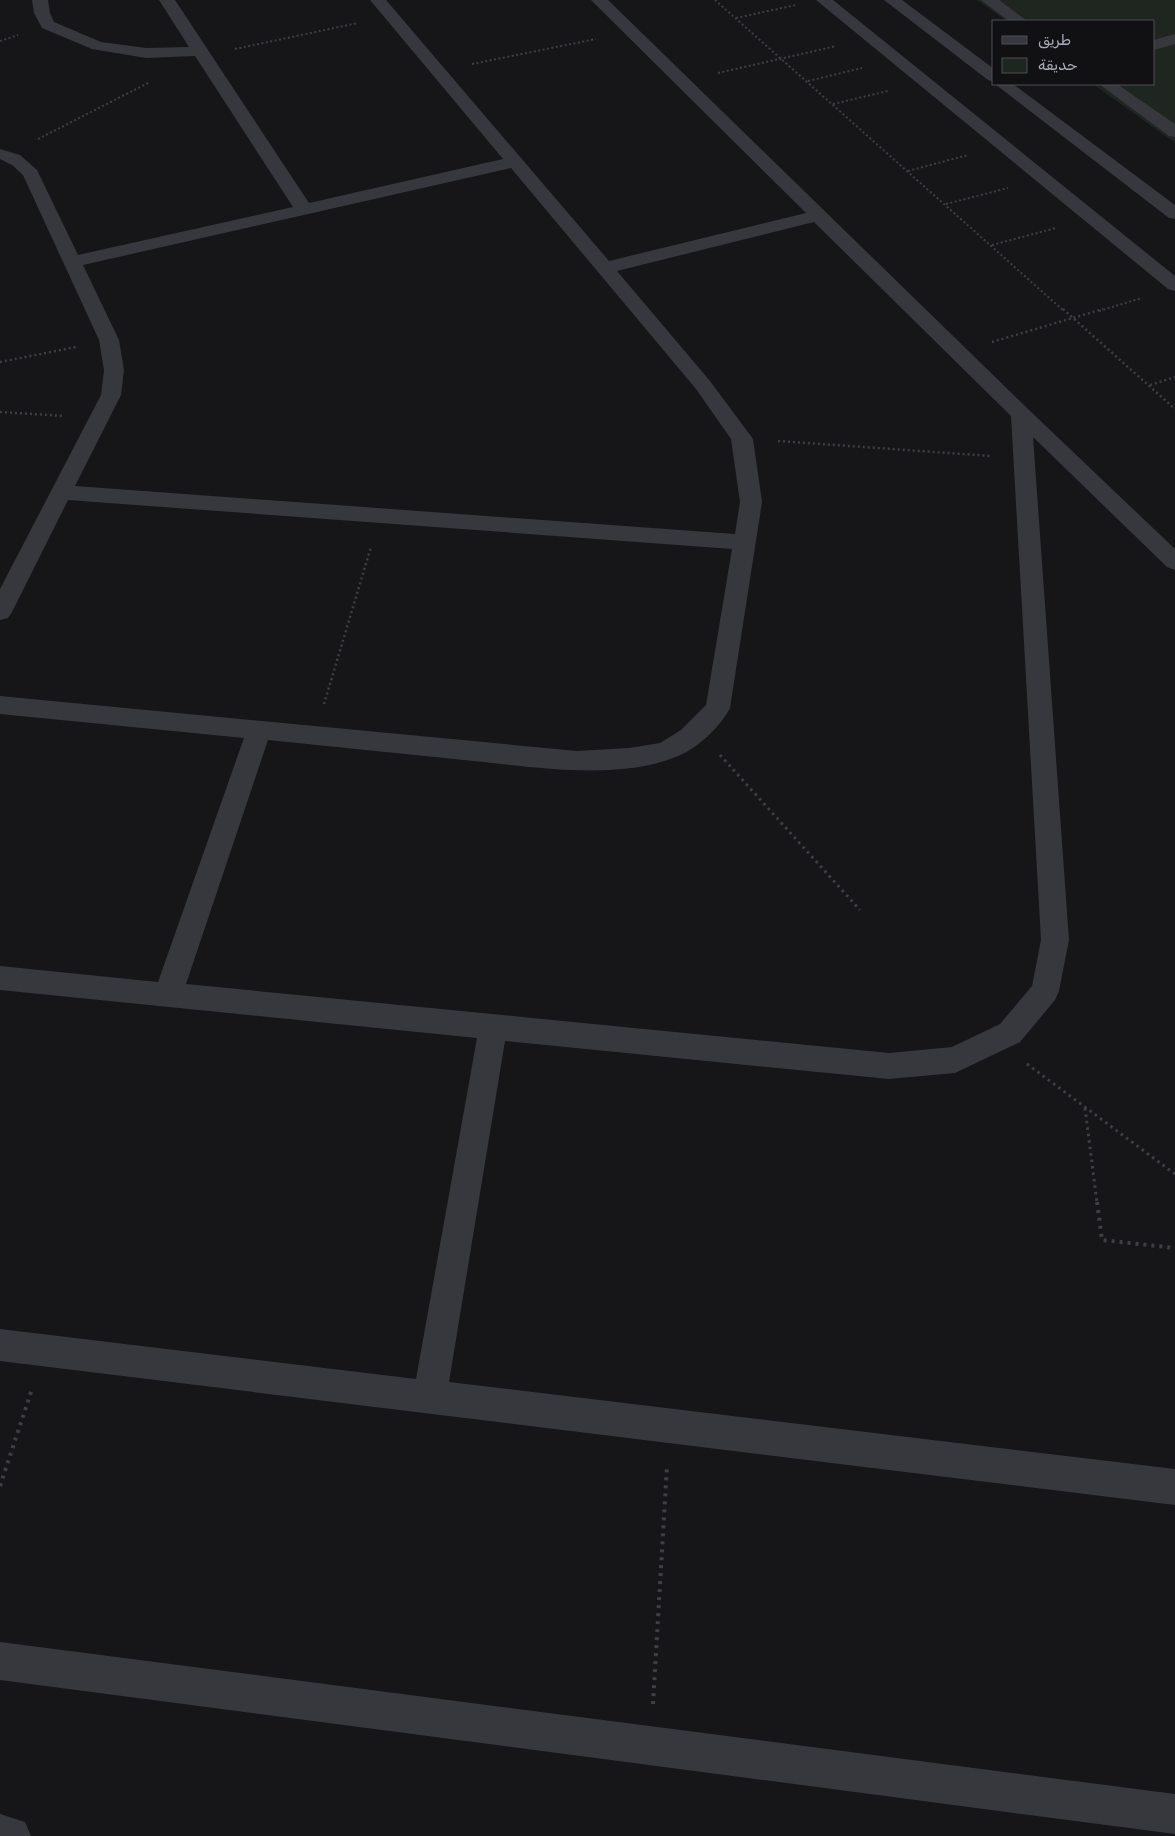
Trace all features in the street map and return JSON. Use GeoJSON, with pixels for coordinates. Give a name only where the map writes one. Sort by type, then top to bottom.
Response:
{"type":"FeatureCollection","features":[{"type":"Feature","properties":{"kind":"street"},"geometry":{"type":"LineString","coordinates":[[40,0],[42,12],[48,25],[98,46],[146,53],[199,50]]}},
{"type":"Feature","properties":{"kind":"street"},"geometry":{"type":"LineString","coordinates":[[167,0],[304,210]]}},
{"type":"Feature","properties":{"kind":"street"},"geometry":{"type":"LineString","coordinates":[[0,705],[577,761],[650,755],[677,745],[697,730],[718,708],[751,502],[742,439],[703,385],[378,0]]}},
{"type":"Feature","properties":{"kind":"street"},"geometry":{"type":"LineString","coordinates":[[599,0],[1021,414],[1175,562]]}},
{"type":"Feature","properties":{"kind":"street"},"geometry":{"type":"LineString","coordinates":[[824,0],[1175,285]]}},
{"type":"Feature","properties":{"kind":"street"},"geometry":{"type":"LineString","coordinates":[[892,0],[992,75]]}},
{"type":"Feature","properties":{"kind":"street"},"geometry":{"type":"LineString","coordinates":[[989,0],[1018,20]]}},
{"type":"Feature","properties":{"kind":"street"},"geometry":{"type":"LineString","coordinates":[[1155,45],[1175,39]]}},
{"type":"Feature","properties":{"kind":"street"},"geometry":{"type":"LineString","coordinates":[[1004,85],[1175,214]]}},
{"type":"Feature","properties":{"kind":"street"},"geometry":{"type":"LineString","coordinates":[[1108,85],[1175,132]]}},
{"type":"Feature","properties":{"kind":"street"},"geometry":{"type":"LineString","coordinates":[[0,154],[22,163],[31,174],[109,340],[114,370],[111,395],[0,612]]}},
{"type":"Feature","properties":{"kind":"street"},"geometry":{"type":"LineString","coordinates":[[73,262],[515,162]]}},
{"type":"Feature","properties":{"kind":"street"},"geometry":{"type":"LineString","coordinates":[[605,268],[819,215]]}},
{"type":"Feature","properties":{"kind":"street"},"geometry":{"type":"LineString","coordinates":[[0,978],[889,1066],[955,1060],[1010,1033],[1045,991],[1055,940],[1021,414]]}},
{"type":"Feature","properties":{"kind":"street"},"geometry":{"type":"LineString","coordinates":[[61,492],[745,542]]}},
{"type":"Feature","properties":{"kind":"street"},"geometry":{"type":"LineString","coordinates":[[168,995],[259,730]]}},
{"type":"Feature","properties":{"kind":"street"},"geometry":{"type":"LineString","coordinates":[[430,1396],[493,1026]]}},
{"type":"Feature","properties":{"kind":"street"},"geometry":{"type":"LineString","coordinates":[[0,1344],[1175,1487]]}},
{"type":"Feature","properties":{"kind":"street"},"geometry":{"type":"LineString","coordinates":[[0,1661],[1175,1814]]}},
{"type":"Feature","properties":{"kind":"street"},"geometry":{"type":"LineString","coordinates":[[0,1834],[11,1836]]}},
{"type":"Feature","properties":{"kind":"path"},"geometry":{"type":"LineString","coordinates":[[715,0],[1175,409]]}},
{"type":"Feature","properties":{"kind":"path"},"geometry":{"type":"LineString","coordinates":[[736,18],[803,4]]}},
{"type":"Feature","properties":{"kind":"path"},"geometry":{"type":"LineString","coordinates":[[439,71],[632,32]]}},
{"type":"Feature","properties":{"kind":"path"},"geometry":{"type":"LineString","coordinates":[[683,81],[870,38]]}},
{"type":"Feature","properties":{"kind":"path"},"geometry":{"type":"LineString","coordinates":[[807,81],[898,60]]}},
{"type":"Feature","properties":{"kind":"path"},"geometry":{"type":"LineString","coordinates":[[833,104],[925,82]]}},
{"type":"Feature","properties":{"kind":"path"},"geometry":{"type":"LineString","coordinates":[[908,171],[1004,146]]}},
{"type":"Feature","properties":{"kind":"path"},"geometry":{"type":"LineString","coordinates":[[946,205],[1044,178]]}},
{"type":"Feature","properties":{"kind":"path"},"geometry":{"type":"LineString","coordinates":[[991,245],[1092,218]]}},
{"type":"Feature","properties":{"kind":"path"},"geometry":{"type":"LineString","coordinates":[[958,352],[1147,296]]}},
{"type":"Feature","properties":{"kind":"path"},"geometry":{"type":"LineString","coordinates":[[0,362],[109,340]]}},
{"type":"Feature","properties":{"kind":"path"},"geometry":{"type":"LineString","coordinates":[[1149,386],[1175,377]]}},
{"type":"Feature","properties":{"kind":"path"},"geometry":{"type":"LineString","coordinates":[[0,412],[99,418]]}},
{"type":"Feature","properties":{"kind":"path"},"geometry":{"type":"LineString","coordinates":[[742,439],[1024,458]]}},
{"type":"Feature","properties":{"kind":"path"},"geometry":{"type":"LineString","coordinates":[[315,736],[381,516]]}},
{"type":"Feature","properties":{"kind":"path"},"geometry":{"type":"LineString","coordinates":[[697,730],[860,910]]}},
{"type":"Feature","properties":{"kind":"path"},"geometry":{"type":"LineString","coordinates":[[995,1041],[1175,1174]]}},
{"type":"Feature","properties":{"kind":"path"},"geometry":{"type":"LineString","coordinates":[[1085,1107],[1102,1240],[1175,1248]]}},
{"type":"Feature","properties":{"kind":"path"},"geometry":{"type":"LineString","coordinates":[[0,1486],[44,1350]]}},
{"type":"Feature","properties":{"kind":"path"},"geometry":{"type":"LineString","coordinates":[[651,1746],[669,1425]]}},
{"type":"Feature","properties":{"kind":"green space"},"geometry":{"type":"Polygon","coordinates":[[[977,0],[1175,0],[1175,143],[1094,85],[1155,85],[1155,20],[1006,20],[977,0]]]}}]}
